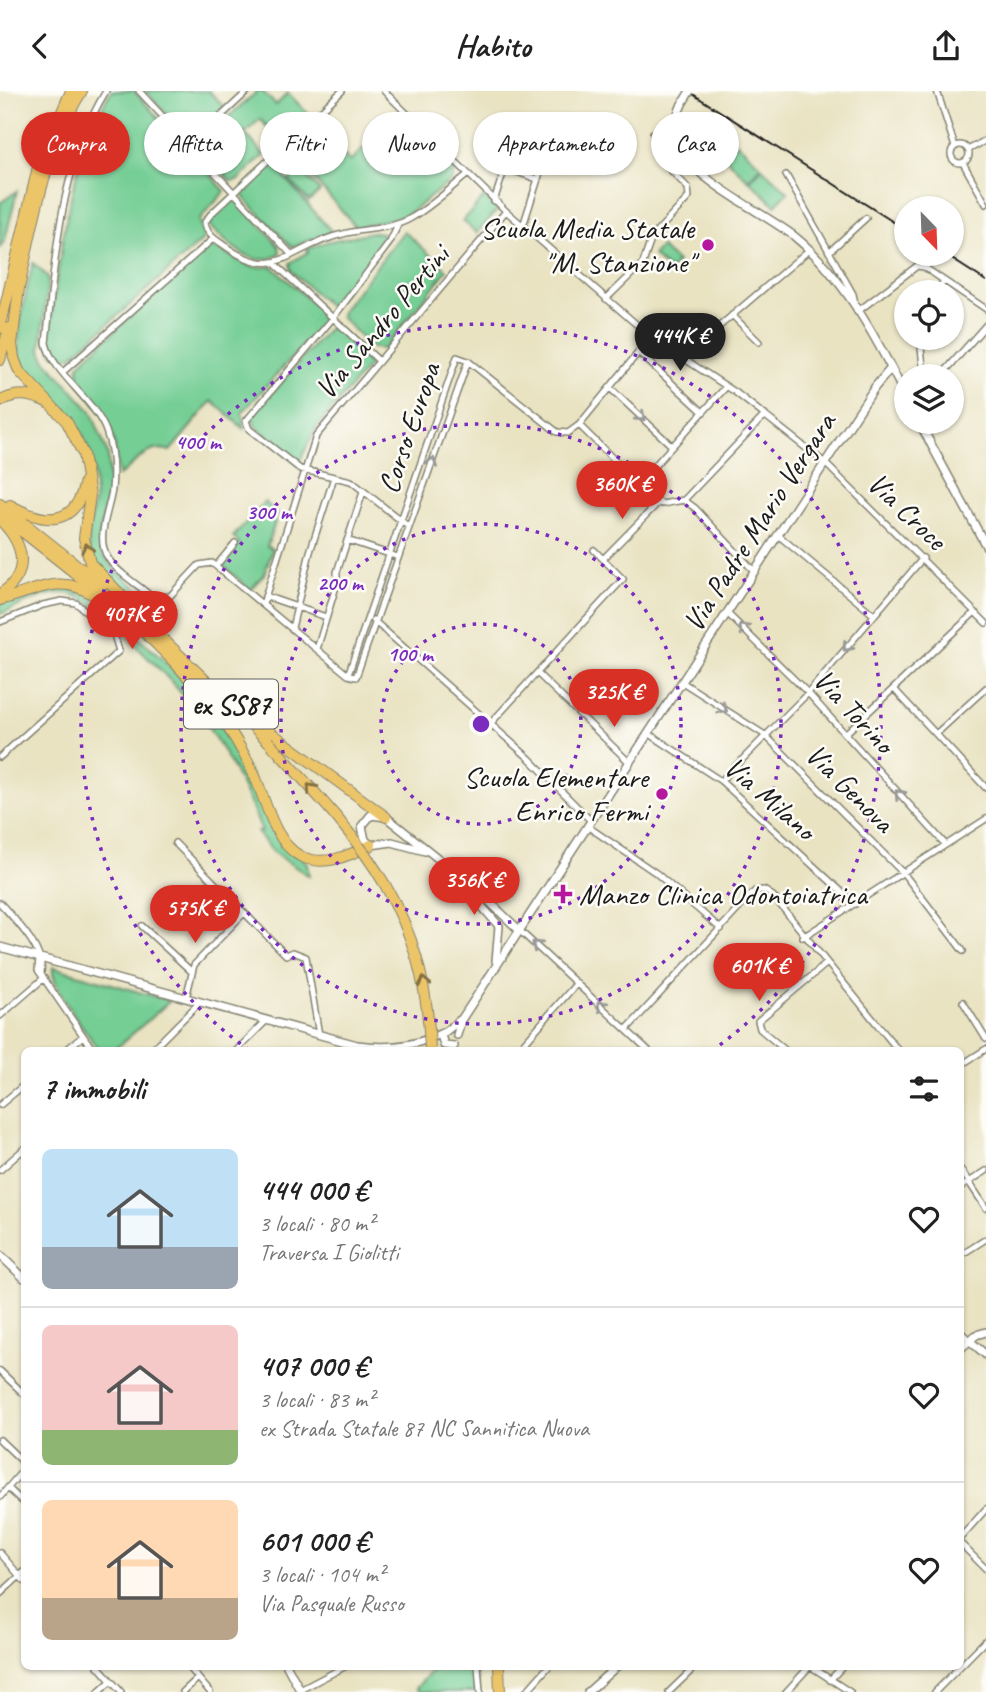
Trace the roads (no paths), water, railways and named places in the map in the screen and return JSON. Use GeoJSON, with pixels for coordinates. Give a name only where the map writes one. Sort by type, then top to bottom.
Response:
{"type":"FeatureCollection","features":[{"type":"Feature","properties":{"kind":"highway"},"geometry":{"type":"LineString","coordinates":[[71,91],[38,167],[20,263],[14,358],[19,371],[52,404],[76,436],[87,473],[90,495],[84,538],[90,563],[157,639],[229,730],[255,776],[281,836],[290,848],[311,860],[328,861],[371,845]]}},
{"type":"Feature","properties":{"kind":"highway"},"geometry":{"type":"LineString","coordinates":[[0,328],[47,169],[61,130],[82,91]]}},
{"type":"Feature","properties":{"kind":"highway"},"geometry":{"type":"LineString","coordinates":[[0,297],[20,263]]}},
{"type":"Feature","properties":{"kind":"highway"},"geometry":{"type":"LineString","coordinates":[[0,360],[19,288]]}},
{"type":"Feature","properties":{"kind":"highway"},"geometry":{"type":"LineString","coordinates":[[0,402],[14,395],[26,395],[52,404]]}},
{"type":"Feature","properties":{"kind":"highway"},"geometry":{"type":"LineString","coordinates":[[0,502],[30,517],[57,518],[77,504],[87,473]]}},
{"type":"Feature","properties":{"kind":"highway","name":"ex SS87"},"geometry":{"type":"LineString","coordinates":[[0,502],[157,639]]}},
{"type":"Feature","properties":{"kind":"highway","name":"ex SS87"},"geometry":{"type":"LineString","coordinates":[[0,514],[120,612],[194,667],[268,741],[351,833],[393,897],[420,964],[427,997],[428,1046]]}},
{"type":"Feature","properties":{"kind":"highway"},"geometry":{"type":"LineString","coordinates":[[0,520],[15,537],[23,563],[18,578],[0,594]]}},
{"type":"Feature","properties":{"kind":"highway"},"geometry":{"type":"LineString","coordinates":[[0,600],[38,587],[67,583],[79,586],[120,612]]}},
{"type":"Feature","properties":{"kind":"highway"},"geometry":{"type":"LineString","coordinates":[[194,667],[273,734],[386,817]]}},
{"type":"Feature","properties":{"kind":"highway"},"geometry":{"type":"LineString","coordinates":[[499,1670],[500,1692]]}},
{"type":"Feature","properties":{"kind":"street"},"geometry":{"type":"LineString","coordinates":[[106,91],[84,132],[69,174],[61,209],[46,344],[48,353],[99,417],[111,448],[111,492],[102,543],[110,561],[159,599],[170,596],[199,565],[216,566],[348,675],[356,677],[409,527]]}},
{"type":"Feature","properties":{"kind":"street"},"geometry":{"type":"LineString","coordinates":[[139,91],[158,112]]}},
{"type":"Feature","properties":{"kind":"street"},"geometry":{"type":"LineString","coordinates":[[226,112],[248,91]]}},
{"type":"Feature","properties":{"kind":"street"},"geometry":{"type":"LineString","coordinates":[[342,91],[205,222],[208,233],[243,259],[275,264],[283,261],[290,253],[342,234],[398,225],[467,175]]}},
{"type":"Feature","properties":{"kind":"street","name":"Via Croce"},"geometry":{"type":"LineString","coordinates":[[384,91],[495,201],[651,337],[765,415],[825,463],[923,558],[986,624]]}},
{"type":"Feature","properties":{"kind":"street"},"geometry":{"type":"LineString","coordinates":[[690,91],[682,104],[674,131],[680,152],[688,161],[809,250],[857,312],[894,374]]}},
{"type":"Feature","properties":{"kind":"street"},"geometry":{"type":"LineString","coordinates":[[937,91],[955,147],[952,157],[957,163],[963,163],[967,159],[968,151]]}},
{"type":"Feature","properties":{"kind":"street"},"geometry":{"type":"LineString","coordinates":[[968,151],[986,140]]}},
{"type":"Feature","properties":{"kind":"street"},"geometry":{"type":"LineString","coordinates":[[955,147],[961,146],[968,151]]}},
{"type":"Feature","properties":{"kind":"street"},"geometry":{"type":"LineString","coordinates":[[963,163],[986,204]]}},
{"type":"Feature","properties":{"kind":"street"},"geometry":{"type":"LineString","coordinates":[[495,201],[505,168],[537,179]]}},
{"type":"Feature","properties":{"kind":"street"},"geometry":{"type":"LineString","coordinates":[[217,175],[290,253]]}},
{"type":"Feature","properties":{"kind":"street"},"geometry":{"type":"LineString","coordinates":[[523,226],[538,175]]}},
{"type":"Feature","properties":{"kind":"street"},"geometry":{"type":"LineString","coordinates":[[606,299],[643,263],[652,237],[689,197],[688,188],[676,175]]}},
{"type":"Feature","properties":{"kind":"street"},"geometry":{"type":"LineString","coordinates":[[786,175],[853,294],[857,312]]}},
{"type":"Feature","properties":{"kind":"street","name":"Via Sandro Pertini"},"geometry":{"type":"LineString","coordinates":[[262,604],[316,436],[506,211]]}},
{"type":"Feature","properties":{"kind":"street"},"geometry":{"type":"LineString","coordinates":[[829,252],[866,218]]}},
{"type":"Feature","properties":{"kind":"street"},"geometry":{"type":"LineString","coordinates":[[333,318],[390,242],[398,225]]}},
{"type":"Feature","properties":{"kind":"street"},"geometry":{"type":"LineString","coordinates":[[64,371],[214,238]]}},
{"type":"Feature","properties":{"kind":"street"},"geometry":{"type":"LineString","coordinates":[[682,358],[809,250]]}},
{"type":"Feature","properties":{"kind":"street"},"geometry":{"type":"LineString","coordinates":[[275,264],[379,361]]}},
{"type":"Feature","properties":{"kind":"street"},"geometry":{"type":"LineString","coordinates":[[900,280],[917,267],[924,267],[943,280]]}},
{"type":"Feature","properties":{"kind":"street"},"geometry":{"type":"LineString","coordinates":[[857,312],[894,284]]}},
{"type":"Feature","properties":{"kind":"street"},"geometry":{"type":"LineString","coordinates":[[964,294],[986,309]]}},
{"type":"Feature","properties":{"kind":"street"},"geometry":{"type":"LineString","coordinates":[[732,315],[759,342]]}},
{"type":"Feature","properties":{"kind":"street","name":"Corso Europa"},"geometry":{"type":"LineString","coordinates":[[333,318],[246,417],[249,429],[294,465],[351,481],[400,523],[409,527],[468,362]]}},
{"type":"Feature","properties":{"kind":"street"},"geometry":{"type":"LineString","coordinates":[[951,364],[986,325]]}},
{"type":"Feature","properties":{"kind":"street"},"geometry":{"type":"LineString","coordinates":[[651,337],[579,425],[659,502],[684,501],[695,508],[754,571]]}},
{"type":"Feature","properties":{"kind":"street"},"geometry":{"type":"LineString","coordinates":[[638,352],[703,412]]}},
{"type":"Feature","properties":{"kind":"street","name":"Corso Europa"},"geometry":{"type":"LineString","coordinates":[[400,523],[457,357],[468,362],[557,432],[568,433],[579,425]]}},
{"type":"Feature","properties":{"kind":"street","name":"Via Padre Mario Vergara"},"geometry":{"type":"LineString","coordinates":[[455,1047],[461,1020],[875,387],[891,368]]}},
{"type":"Feature","properties":{"kind":"street"},"geometry":{"type":"LineString","coordinates":[[610,388],[672,446]]}},
{"type":"Feature","properties":{"kind":"street"},"geometry":{"type":"LineString","coordinates":[[638,484],[725,388]]}},
{"type":"Feature","properties":{"kind":"street"},"geometry":{"type":"LineString","coordinates":[[684,501],[765,415]]}},
{"type":"Feature","properties":{"kind":"street"},"geometry":{"type":"LineString","coordinates":[[926,434],[986,547]]}},
{"type":"Feature","properties":{"kind":"street"},"geometry":{"type":"LineString","coordinates":[[292,628],[310,552],[334,477]]}},
{"type":"Feature","properties":{"kind":"street"},"geometry":{"type":"LineString","coordinates":[[317,649],[363,492]]}},
{"type":"Feature","properties":{"kind":"street"},"geometry":{"type":"LineString","coordinates":[[603,559],[659,502]]}},
{"type":"Feature","properties":{"kind":"street"},"geometry":{"type":"LineString","coordinates":[[348,675],[400,523]]}},
{"type":"Feature","properties":{"kind":"street"},"geometry":{"type":"LineString","coordinates":[[778,535],[874,615]]}},
{"type":"Feature","properties":{"kind":"street"},"geometry":{"type":"LineString","coordinates":[[347,540],[398,557]]}},
{"type":"Feature","properties":{"kind":"street"},"geometry":{"type":"LineString","coordinates":[[216,566],[235,543]]}},
{"type":"Feature","properties":{"kind":"street"},"geometry":{"type":"LineString","coordinates":[[490,725],[623,579],[594,549]]}},
{"type":"Feature","properties":{"kind":"street"},"geometry":{"type":"LineString","coordinates":[[721,781],[808,693],[923,558]]}},
{"type":"Feature","properties":{"kind":"street"},"geometry":{"type":"LineString","coordinates":[[385,567],[394,570]]}},
{"type":"Feature","properties":{"kind":"street"},"geometry":{"type":"LineString","coordinates":[[265,596],[327,617]]}},
{"type":"Feature","properties":{"kind":"street"},"geometry":{"type":"LineString","coordinates":[[0,622],[43,605],[62,601],[76,603],[114,635],[119,651],[0,757]]}},
{"type":"Feature","properties":{"kind":"street","name":"Via Torino"},"geometry":{"type":"LineString","coordinates":[[727,613],[808,693],[945,844]]}},
{"type":"Feature","properties":{"kind":"street"},"geometry":{"type":"LineString","coordinates":[[845,734],[975,613]]}},
{"type":"Feature","properties":{"kind":"street"},"geometry":{"type":"LineString","coordinates":[[368,616],[529,758],[589,823],[656,873],[721,929]]}},
{"type":"Feature","properties":{"kind":"street"},"geometry":{"type":"LineString","coordinates":[[537,673],[629,762]]}},
{"type":"Feature","properties":{"kind":"street","name":"Via Genova"},"geometry":{"type":"LineString","coordinates":[[682,682],[765,735],[904,874],[963,951]]}},
{"type":"Feature","properties":{"kind":"street"},"geometry":{"type":"LineString","coordinates":[[937,733],[986,688]]}},
{"type":"Feature","properties":{"kind":"street"},"geometry":{"type":"LineString","coordinates":[[894,689],[986,788]]}},
{"type":"Feature","properties":{"kind":"street","name":"Via Milano"},"geometry":{"type":"LineString","coordinates":[[648,733],[721,781],[855,905]]}},
{"type":"Feature","properties":{"kind":"street"},"geometry":{"type":"LineString","coordinates":[[425,851],[392,842],[371,845],[362,834],[365,820],[379,814],[386,817],[519,930],[645,1047]]}},
{"type":"Feature","properties":{"kind":"street"},"geometry":{"type":"LineString","coordinates":[[803,937],[986,819]]}},
{"type":"Feature","properties":{"kind":"street"},"geometry":{"type":"LineString","coordinates":[[175,843],[286,955],[293,952],[306,957],[319,1035]]}},
{"type":"Feature","properties":{"kind":"street"},"geometry":{"type":"LineString","coordinates":[[450,869],[499,926],[499,950],[495,968]]}},
{"type":"Feature","properties":{"kind":"street"},"geometry":{"type":"LineString","coordinates":[[627,1030],[755,891],[764,890],[895,1047]]}},
{"type":"Feature","properties":{"kind":"street"},"geometry":{"type":"LineString","coordinates":[[0,903],[22,929],[39,958]]}},
{"type":"Feature","properties":{"kind":"street"},"geometry":{"type":"LineString","coordinates":[[186,998],[194,965],[244,913]]}},
{"type":"Feature","properties":{"kind":"street"},"geometry":{"type":"LineString","coordinates":[[142,926],[192,972]]}},
{"type":"Feature","properties":{"kind":"street"},"geometry":{"type":"LineString","coordinates":[[0,947],[319,1035],[373,1047],[451,1047]]}},
{"type":"Feature","properties":{"kind":"street"},"geometry":{"type":"LineString","coordinates":[[39,958],[36,965],[91,1047]]}},
{"type":"Feature","properties":{"kind":"street"},"geometry":{"type":"LineString","coordinates":[[781,1047],[760,1029],[758,1021],[825,964]]}},
{"type":"Feature","properties":{"kind":"street"},"geometry":{"type":"LineString","coordinates":[[0,1016],[43,976]]}},
{"type":"Feature","properties":{"kind":"street"},"geometry":{"type":"LineString","coordinates":[[521,1047],[578,983]]}},
{"type":"Feature","properties":{"kind":"street"},"geometry":{"type":"LineString","coordinates":[[155,1047],[200,1002]]}},
{"type":"Feature","properties":{"kind":"street"},"geometry":{"type":"LineString","coordinates":[[963,1002],[986,1039]]}},
{"type":"Feature","properties":{"kind":"street","name":"Via Padre Mario Vergara"},"geometry":{"type":"LineString","coordinates":[[428,1046],[461,1020]]}},
{"type":"Feature","properties":{"kind":"street"},"geometry":{"type":"LineString","coordinates":[[240,1047],[267,1021]]}},
{"type":"Feature","properties":{"kind":"street"},"geometry":{"type":"LineString","coordinates":[[444,1045],[444,1032],[454,1031],[457,1035]]}},
{"type":"Feature","properties":{"kind":"street"},"geometry":{"type":"LineString","coordinates":[[69,1047],[83,1035]]}},
{"type":"Feature","properties":{"kind":"street"},"geometry":{"type":"LineString","coordinates":[[964,1063],[986,1049]]}},
{"type":"Feature","properties":{"kind":"street"},"geometry":{"type":"LineString","coordinates":[[0,1105],[21,1088]]}},
{"type":"Feature","properties":{"kind":"street"},"geometry":{"type":"LineString","coordinates":[[0,1170],[21,1152]]}},
{"type":"Feature","properties":{"kind":"street"},"geometry":{"type":"LineString","coordinates":[[964,1185],[986,1171]]}},
{"type":"Feature","properties":{"kind":"street"},"geometry":{"type":"LineString","coordinates":[[964,1175],[986,1208]]}},
{"type":"Feature","properties":{"kind":"street"},"geometry":{"type":"LineString","coordinates":[[964,1253],[986,1240]]}},
{"type":"Feature","properties":{"kind":"street"},"geometry":{"type":"LineString","coordinates":[[0,1255],[21,1275]]}},
{"type":"Feature","properties":{"kind":"street"},"geometry":{"type":"LineString","coordinates":[[964,1345],[986,1332]]}},
{"type":"Feature","properties":{"kind":"street"},"geometry":{"type":"LineString","coordinates":[[964,1335],[986,1355]]}},
{"type":"Feature","properties":{"kind":"street"},"geometry":{"type":"LineString","coordinates":[[0,1371],[21,1391]]}},
{"type":"Feature","properties":{"kind":"street"},"geometry":{"type":"LineString","coordinates":[[0,1440],[21,1463]]}},
{"type":"Feature","properties":{"kind":"street"},"geometry":{"type":"LineString","coordinates":[[0,1497],[21,1470]]}},
{"type":"Feature","properties":{"kind":"street"},"geometry":{"type":"LineString","coordinates":[[8,1488],[21,1500]]}},
{"type":"Feature","properties":{"kind":"street"},"geometry":{"type":"LineString","coordinates":[[964,1534],[986,1509]]}},
{"type":"Feature","properties":{"kind":"street"},"geometry":{"type":"LineString","coordinates":[[964,1547],[986,1569]]}},
{"type":"Feature","properties":{"kind":"street"},"geometry":{"type":"LineString","coordinates":[[0,1553],[21,1574]]}},
{"type":"Feature","properties":{"kind":"street"},"geometry":{"type":"LineString","coordinates":[[0,1594],[21,1578]]}},
{"type":"Feature","properties":{"kind":"street"},"geometry":{"type":"LineString","coordinates":[[964,1662],[986,1640]]}},
{"type":"Feature","properties":{"kind":"street"},"geometry":{"type":"LineString","coordinates":[[101,1670],[121,1692]]}},
{"type":"Feature","properties":{"kind":"street"},"geometry":{"type":"LineString","coordinates":[[191,1670],[211,1692]]}},
{"type":"Feature","properties":{"kind":"street"},"geometry":{"type":"LineString","coordinates":[[289,1670],[301,1691],[339,1670]]}},
{"type":"Feature","properties":{"kind":"street"},"geometry":{"type":"LineString","coordinates":[[478,1670],[480,1692]]}},
{"type":"Feature","properties":{"kind":"street"},"geometry":{"type":"LineString","coordinates":[[526,1692],[545,1670]]}},
{"type":"Feature","properties":{"kind":"street"},"geometry":{"type":"LineString","coordinates":[[588,1692],[613,1670]]}},
{"type":"Feature","properties":{"kind":"street"},"geometry":{"type":"LineString","coordinates":[[670,1692],[692,1670]]}},
{"type":"Feature","properties":{"kind":"street"},"geometry":{"type":"LineString","coordinates":[[786,1692],[806,1670]]}},
{"type":"Feature","properties":{"kind":"street"},"geometry":{"type":"LineString","coordinates":[[816,1670],[850,1692]]}},
{"type":"Feature","properties":{"kind":"street"},"geometry":{"type":"LineString","coordinates":[[830,1680],[839,1670]]}},
{"type":"Feature","properties":{"kind":"street"},"geometry":{"type":"LineString","coordinates":[[935,1692],[957,1670]]}},
{"type":"Feature","properties":{"kind":"street"},"geometry":{"type":"LineString","coordinates":[[183,1692],[198,1678]]}},
{"type":"Feature","properties":{"kind":"street"},"geometry":{"type":"LineString","coordinates":[[99,1692],[111,1681]]}},
{"type":"Feature","properties":{"kind":"railway"},"geometry":{"type":"LineString","coordinates":[[688,91],[894,222]]}},
{"type":"Feature","properties":{"kind":"railway"},"geometry":{"type":"LineString","coordinates":[[963,266],[986,281]]}},
{"type":"Feature","properties":{"kind":"place","name":"Scuola Media Statale \"M. Stanzione\""},"geometry":{"type":"Point","coordinates":[708,245]}},
{"type":"Feature","properties":{"kind":"place","name":"Scuola Elementare Enrico Fermi"},"geometry":{"type":"Point","coordinates":[662,794]}},
{"type":"Feature","properties":{"kind":"place","name":"Manzo Clinica Odontoiatrica"},"geometry":{"type":"Point","coordinates":[563,894]}}]}
